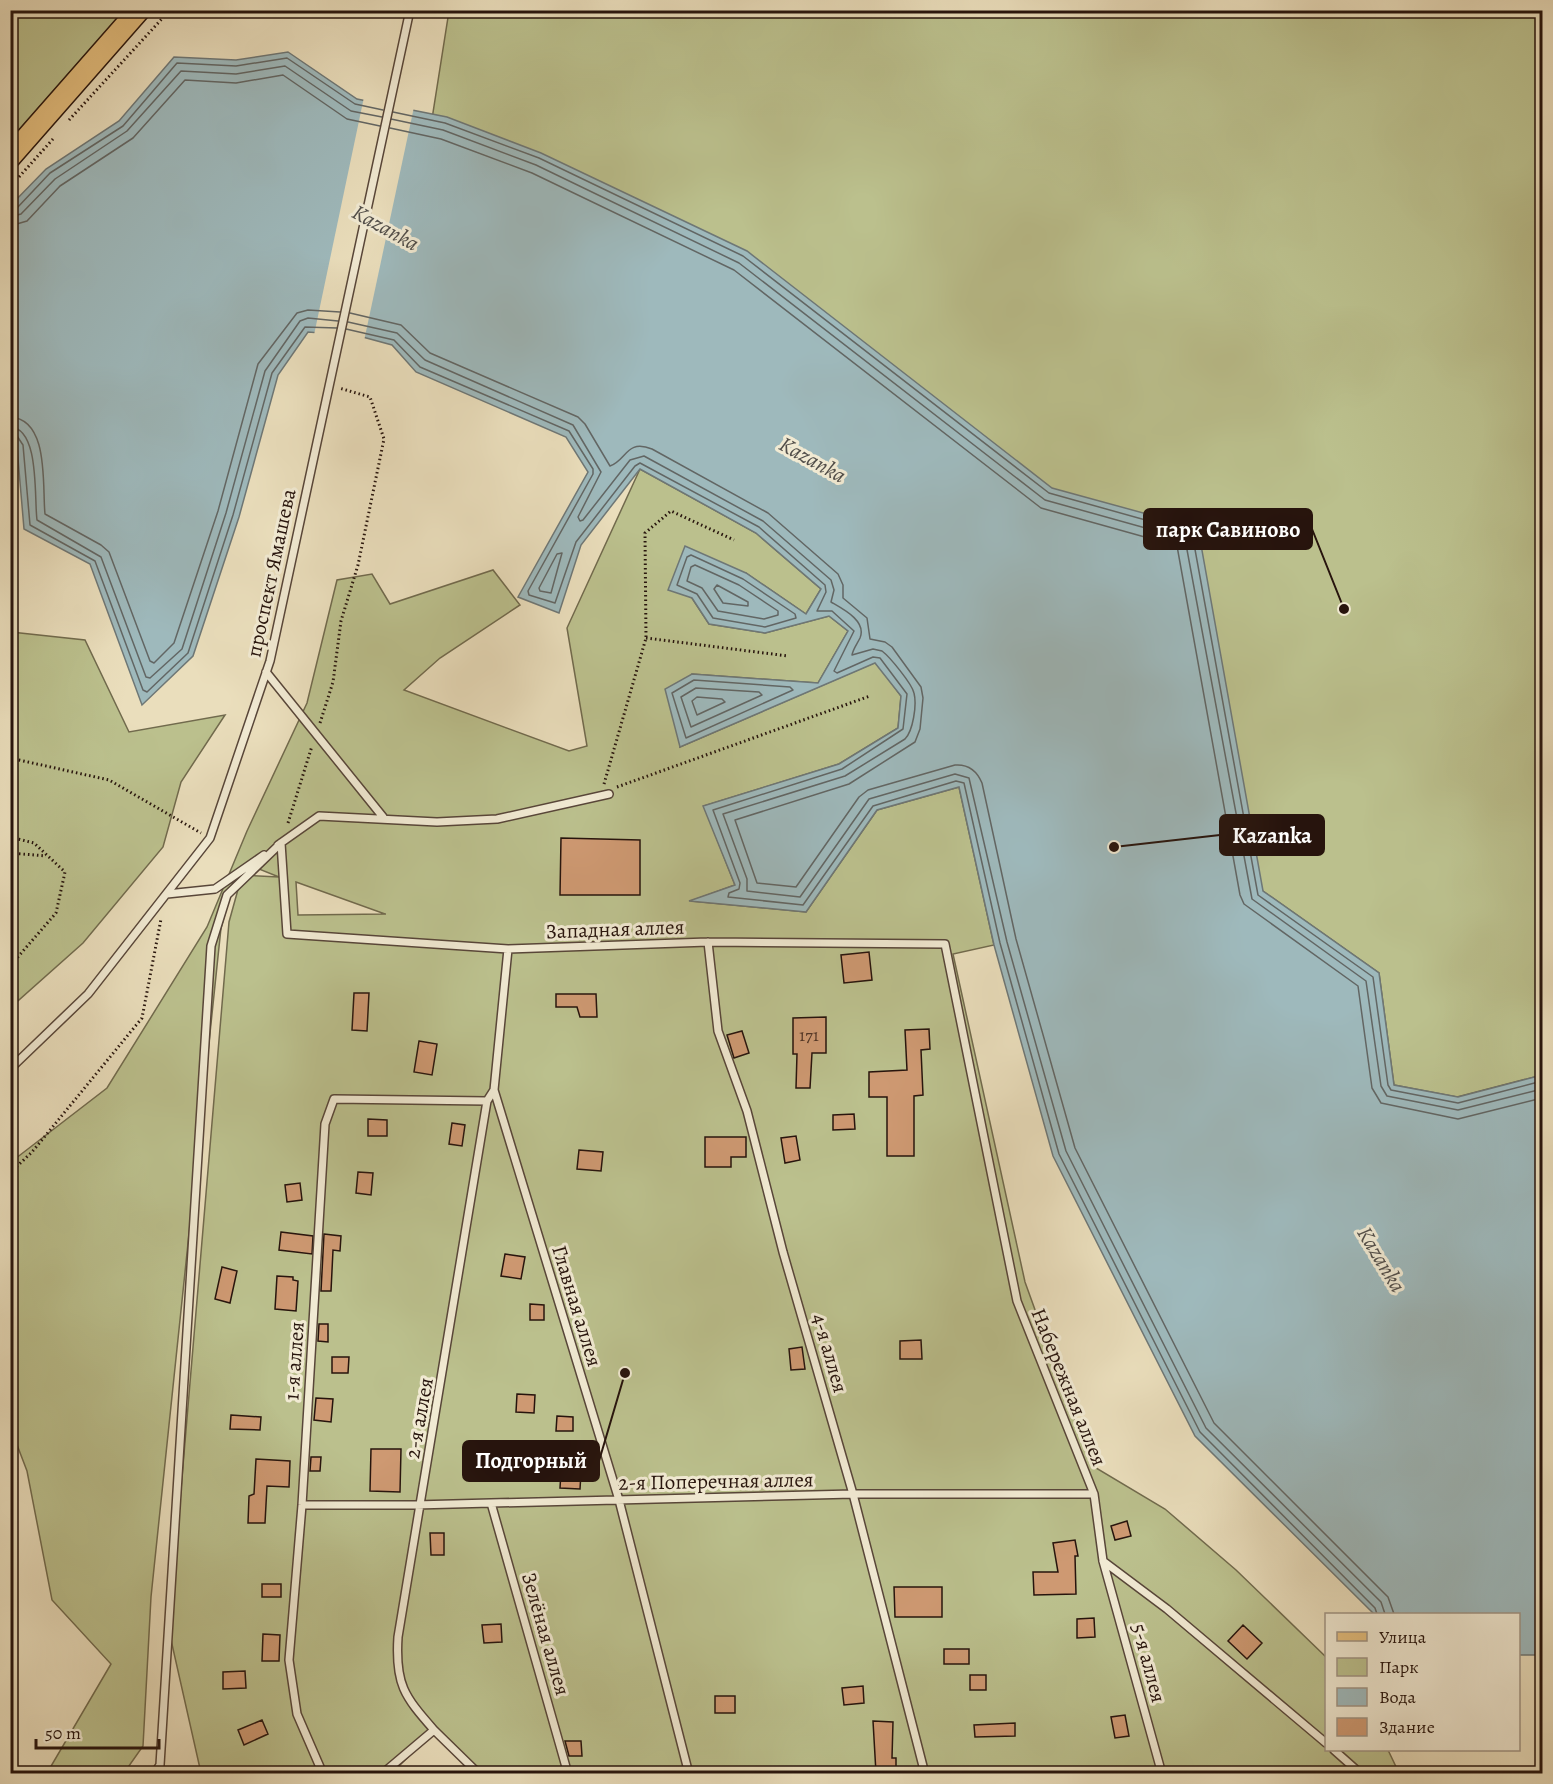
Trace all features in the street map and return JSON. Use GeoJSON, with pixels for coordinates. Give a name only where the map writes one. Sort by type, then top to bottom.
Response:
{"type":"FeatureCollection","features":[{"type":"Feature","properties":{"kind":"main road"},"geometry":{"type":"LineString","coordinates":[[10,157],[139,10]]}},
{"type":"Feature","properties":{"kind":"lane","name":"проспект Ямашева"},"geometry":{"type":"LineString","coordinates":[[10,1069],[88,993],[210,838],[266,672],[410,10]]}},
{"type":"Feature","properties":{"kind":"lane"},"geometry":{"type":"LineString","coordinates":[[266,672],[383,817]]}},
{"type":"Feature","properties":{"kind":"lane"},"geometry":{"type":"LineString","coordinates":[[166,894],[215,889],[319,816],[383,817],[437,822],[496,819],[608,792]]}},
{"type":"Feature","properties":{"kind":"lane"},"geometry":{"type":"LineString","coordinates":[[154,1773],[160,1765],[212,946],[227,895],[281,843]]}},
{"type":"Feature","properties":{"kind":"lane","name":"Западная аллея"},"geometry":{"type":"LineString","coordinates":[[281,843],[287,934],[508,949],[708,942],[945,944]]}},
{"type":"Feature","properties":{"kind":"lane","name":"4-я аллея"},"geometry":{"type":"LineString","coordinates":[[708,942],[718,1030],[747,1111],[783,1252],[853,1494],[925,1773]]}},
{"type":"Feature","properties":{"kind":"lane","name":"Набережная аллея"},"geometry":{"type":"LineString","coordinates":[[945,944],[1017,1301],[1094,1494],[1103,1561]]}},
{"type":"Feature","properties":{"kind":"lane","name":"Главная аллея"},"geometry":{"type":"LineString","coordinates":[[508,949],[494,1090],[619,1500],[689,1773]]}},
{"type":"Feature","properties":{"kind":"lane"},"geometry":{"type":"LineString","coordinates":[[487,1101],[494,1090]]}},
{"type":"Feature","properties":{"kind":"lane","name":"1-я аллея"},"geometry":{"type":"LineString","coordinates":[[323,1773],[297,1714],[289,1660],[302,1505],[325,1124],[334,1099],[487,1101]]}},
{"type":"Feature","properties":{"kind":"lane","name":"2-я аллея"},"geometry":{"type":"LineString","coordinates":[[479,1773],[434,1731],[406,1699],[396,1662],[410,1562],[487,1101]]}},
{"type":"Feature","properties":{"kind":"lane","name":"2-я Поперечная аллея"},"geometry":{"type":"LineString","coordinates":[[302,1505],[421,1505],[853,1494],[1094,1494]]}},
{"type":"Feature","properties":{"kind":"lane","name":"Зелёная аллея"},"geometry":{"type":"LineString","coordinates":[[491,1503],[567,1773]]}},
{"type":"Feature","properties":{"kind":"lane"},"geometry":{"type":"LineString","coordinates":[[1103,1561],[1167,1609],[1325,1742]]}},
{"type":"Feature","properties":{"kind":"lane","name":"5-я аллея"},"geometry":{"type":"LineString","coordinates":[[1103,1561],[1162,1773]]}},
{"type":"Feature","properties":{"kind":"lane"},"geometry":{"type":"LineString","coordinates":[[382,1773],[434,1731]]}},
{"type":"Feature","properties":{"kind":"lane"},"geometry":{"type":"LineString","coordinates":[[1336,1751],[1361,1773]]}},
{"type":"Feature","properties":{"kind":"path"},"geometry":{"type":"LineString","coordinates":[[64,126],[170,10]]}},
{"type":"Feature","properties":{"kind":"path"},"geometry":{"type":"LineString","coordinates":[[10,187],[57,134]]}},
{"type":"Feature","properties":{"kind":"path"},"geometry":{"type":"LineString","coordinates":[[318,728],[333,682],[341,621],[358,565],[384,439],[370,397],[329,385]]}},
{"type":"Feature","properties":{"kind":"path"},"geometry":{"type":"LineString","coordinates":[[608,792],[646,638],[645,533],[671,511],[734,540]]}},
{"type":"Feature","properties":{"kind":"path"},"geometry":{"type":"LineString","coordinates":[[646,638],[788,656]]}},
{"type":"Feature","properties":{"kind":"path"},"geometry":{"type":"LineString","coordinates":[[608,792],[870,696]]}},
{"type":"Feature","properties":{"kind":"path"},"geometry":{"type":"LineString","coordinates":[[281,843],[315,739]]}},
{"type":"Feature","properties":{"kind":"path"},"geometry":{"type":"LineString","coordinates":[[10,758],[109,780],[210,838]]}},
{"type":"Feature","properties":{"kind":"path"},"geometry":{"type":"LineString","coordinates":[[10,837],[34,843],[65,872],[56,913],[10,966]]}},
{"type":"Feature","properties":{"kind":"path"},"geometry":{"type":"LineString","coordinates":[[10,853],[48,856]]}},
{"type":"Feature","properties":{"kind":"path"},"geometry":{"type":"LineString","coordinates":[[10,1173],[32,1152],[142,1018],[166,894]]}},
{"type":"Feature","properties":{"kind":"path"},"geometry":{"type":"LineString","coordinates":[[10,906],[13,919],[10,930]]}},
{"type":"Feature","properties":{"kind":"green space"},"geometry":{"type":"Polygon","coordinates":[[[18,10],[124,11],[11,139],[11,20],[18,10]]]}},
{"type":"Feature","properties":{"kind":"green space"},"geometry":{"type":"Polygon","coordinates":[[[449,11],[1542,11],[1542,1075],[1457,1097],[1394,1085],[1379,973],[1263,891],[432,119],[449,11]]]}},
{"type":"Feature","properties":{"kind":"green space"},"geometry":{"type":"Polygon","coordinates":[[[640,469],[756,533],[821,589],[806,614],[746,573],[692,598],[709,624],[765,633],[829,616],[848,631],[818,683],[692,674],[680,747],[876,662],[901,696],[898,728],[839,764],[704,806],[735,885],[691,901],[806,912],[877,810],[959,787],[994,945],[953,954],[1025,1282],[1091,1465],[1165,1509],[1236,1570],[1325,1656],[1325,1751],[1388,1751],[1399,1773],[479,1774],[434,1731],[392,1773],[201,1773],[169,1631],[229,922],[242,875],[279,877],[254,867],[237,870],[221,928],[151,1597],[143,1746],[124,1773],[47,1773],[111,1664],[52,1600],[27,1471],[11,1429],[11,1162],[107,1088],[207,927],[247,831],[307,703],[337,580],[372,574],[390,604],[493,570],[520,605],[440,658],[404,690],[569,751],[587,746],[567,628],[640,469]],[[296,882],[298,915],[386,914],[296,882]]]}},
{"type":"Feature","properties":{"kind":"green space"},"geometry":{"type":"Polygon","coordinates":[[[11,632],[85,640],[129,732],[225,715],[181,782],[163,847],[83,943],[11,1007],[11,632]]]}},
{"type":"Feature","properties":{"kind":"water","name":"Kazanka"},"geometry":{"type":"Polygon","coordinates":[[[288,52],[357,99],[447,117],[541,153],[747,251],[1052,488],[1198,528],[1263,891],[1379,973],[1394,1085],[1458,1097],[1542,1075],[1542,1655],[1520,1655],[1520,1613],[1373,1613],[1195,1436],[1053,1156],[994,945],[959,787],[877,810],[806,912],[689,901],[735,885],[703,806],[839,764],[898,728],[901,696],[875,663],[680,747],[665,689],[692,674],[818,683],[848,631],[829,616],[765,633],[709,624],[692,598],[668,590],[685,546],[746,573],[806,614],[821,589],[756,533],[640,469],[581,545],[559,613],[518,597],[588,472],[566,437],[416,372],[392,345],[359,336],[308,332],[278,375],[239,517],[193,656],[142,705],[90,564],[24,529],[17,447],[10,437],[10,206],[46,169],[119,121],[174,57],[236,60],[288,52]]]}},
{"type":"Feature","properties":{"kind":"pier"},"geometry":{"type":"Polygon","coordinates":[[[364,97],[414,107],[364,341],[314,335],[364,97]]]}},
{"type":"Feature","properties":{"kind":"building"},"geometry":{"type":"Polygon","coordinates":[[[561,838],[640,840],[640,895],[560,895],[561,838]]]}},
{"type":"Feature","properties":{"kind":"building"},"geometry":{"type":"Polygon","coordinates":[[[869,952],[872,980],[844,983],[841,955],[869,952]]]}},
{"type":"Feature","properties":{"kind":"building"},"geometry":{"type":"Polygon","coordinates":[[[354,993],[369,993],[367,1031],[352,1030],[354,993]]]}},
{"type":"Feature","properties":{"kind":"building"},"geometry":{"type":"Polygon","coordinates":[[[556,994],[596,994],[597,1017],[580,1017],[577,1007],[556,1007],[556,994]]]}},
{"type":"Feature","properties":{"kind":"building"},"geometry":{"type":"Polygon","coordinates":[[[826,1017],[826,1053],[812,1053],[810,1088],[796,1088],[797,1054],[793,1054],[793,1018],[826,1017]]]}},
{"type":"Feature","properties":{"kind":"building"},"geometry":{"type":"Polygon","coordinates":[[[929,1029],[930,1049],[921,1050],[923,1095],[914,1096],[914,1156],[887,1156],[887,1097],[869,1097],[869,1072],[907,1070],[905,1030],[929,1029]]]}},
{"type":"Feature","properties":{"kind":"building"},"geometry":{"type":"Polygon","coordinates":[[[742,1031],[749,1053],[734,1058],[727,1035],[742,1031]]]}},
{"type":"Feature","properties":{"kind":"building"},"geometry":{"type":"Polygon","coordinates":[[[419,1041],[437,1044],[432,1075],[414,1072],[419,1041]]]}},
{"type":"Feature","properties":{"kind":"building"},"geometry":{"type":"Polygon","coordinates":[[[854,1114],[855,1129],[833,1130],[833,1115],[854,1114]]]}},
{"type":"Feature","properties":{"kind":"building"},"geometry":{"type":"Polygon","coordinates":[[[368,1119],[387,1120],[387,1136],[368,1136],[368,1119]]]}},
{"type":"Feature","properties":{"kind":"building"},"geometry":{"type":"Polygon","coordinates":[[[452,1123],[465,1125],[462,1146],[449,1144],[452,1123]]]}},
{"type":"Feature","properties":{"kind":"building"},"geometry":{"type":"Polygon","coordinates":[[[796,1136],[800,1160],[785,1163],[781,1138],[796,1136]]]}},
{"type":"Feature","properties":{"kind":"building"},"geometry":{"type":"Polygon","coordinates":[[[705,1137],[746,1137],[746,1157],[731,1157],[731,1167],[705,1167],[705,1137]]]}},
{"type":"Feature","properties":{"kind":"building"},"geometry":{"type":"Polygon","coordinates":[[[579,1150],[603,1152],[601,1171],[577,1169],[579,1150]]]}},
{"type":"Feature","properties":{"kind":"building"},"geometry":{"type":"Polygon","coordinates":[[[358,1172],[373,1173],[371,1195],[356,1193],[358,1172]]]}},
{"type":"Feature","properties":{"kind":"building"},"geometry":{"type":"Polygon","coordinates":[[[300,1183],[302,1200],[287,1202],[285,1185],[300,1183]]]}},
{"type":"Feature","properties":{"kind":"building"},"geometry":{"type":"Polygon","coordinates":[[[281,1232],[313,1236],[312,1254],[279,1250],[281,1232]]]}},
{"type":"Feature","properties":{"kind":"building"},"geometry":{"type":"Polygon","coordinates":[[[324,1234],[341,1236],[340,1251],[333,1250],[331,1291],[321,1291],[324,1234]]]}},
{"type":"Feature","properties":{"kind":"building"},"geometry":{"type":"Polygon","coordinates":[[[505,1254],[525,1257],[521,1279],[501,1276],[505,1254]]]}},
{"type":"Feature","properties":{"kind":"building"},"geometry":{"type":"Polygon","coordinates":[[[222,1267],[237,1271],[230,1303],[215,1299],[222,1267]]]}},
{"type":"Feature","properties":{"kind":"building"},"geometry":{"type":"Polygon","coordinates":[[[277,1276],[293,1277],[293,1280],[298,1281],[296,1311],[275,1309],[277,1276]]]}},
{"type":"Feature","properties":{"kind":"building"},"geometry":{"type":"Polygon","coordinates":[[[530,1304],[544,1305],[544,1320],[530,1320],[530,1304]]]}},
{"type":"Feature","properties":{"kind":"building"},"geometry":{"type":"Polygon","coordinates":[[[319,1324],[328,1324],[328,1342],[318,1341],[319,1324]]]}},
{"type":"Feature","properties":{"kind":"building"},"geometry":{"type":"Polygon","coordinates":[[[921,1340],[922,1359],[900,1359],[900,1341],[921,1340]]]}},
{"type":"Feature","properties":{"kind":"building"},"geometry":{"type":"Polygon","coordinates":[[[802,1347],[805,1369],[791,1370],[789,1349],[802,1347]]]}},
{"type":"Feature","properties":{"kind":"building"},"geometry":{"type":"Polygon","coordinates":[[[332,1357],[349,1357],[348,1373],[332,1373],[332,1357]]]}},
{"type":"Feature","properties":{"kind":"building"},"geometry":{"type":"Polygon","coordinates":[[[517,1394],[535,1395],[534,1413],[516,1412],[517,1394]]]}},
{"type":"Feature","properties":{"kind":"building"},"geometry":{"type":"Polygon","coordinates":[[[316,1398],[333,1399],[331,1422],[314,1420],[316,1398]]]}},
{"type":"Feature","properties":{"kind":"building"},"geometry":{"type":"Polygon","coordinates":[[[231,1415],[261,1417],[260,1430],[230,1429],[231,1415]]]}},
{"type":"Feature","properties":{"kind":"building"},"geometry":{"type":"Polygon","coordinates":[[[557,1416],[573,1417],[573,1431],[556,1431],[557,1416]]]}},
{"type":"Feature","properties":{"kind":"building"},"geometry":{"type":"Polygon","coordinates":[[[371,1449],[401,1449],[400,1492],[370,1491],[371,1449]]]}},
{"type":"Feature","properties":{"kind":"building"},"geometry":{"type":"Polygon","coordinates":[[[311,1457],[321,1457],[320,1471],[310,1471],[311,1457]]]}},
{"type":"Feature","properties":{"kind":"building"},"geometry":{"type":"Polygon","coordinates":[[[256,1459],[290,1461],[289,1487],[267,1486],[265,1523],[248,1523],[249,1496],[254,1494],[256,1459]]]}},
{"type":"Feature","properties":{"kind":"building"},"geometry":{"type":"Polygon","coordinates":[[[561,1472],[581,1473],[580,1489],[560,1488],[561,1472]]]}},
{"type":"Feature","properties":{"kind":"building"},"geometry":{"type":"Polygon","coordinates":[[[1127,1521],[1131,1536],[1115,1540],[1111,1526],[1127,1521]]]}},
{"type":"Feature","properties":{"kind":"building"},"geometry":{"type":"Polygon","coordinates":[[[430,1533],[444,1533],[444,1555],[431,1555],[430,1533]]]}},
{"type":"Feature","properties":{"kind":"building"},"geometry":{"type":"Polygon","coordinates":[[[1075,1540],[1078,1556],[1075,1556],[1076,1594],[1034,1595],[1033,1572],[1058,1572],[1053,1543],[1075,1540]]]}},
{"type":"Feature","properties":{"kind":"building"},"geometry":{"type":"Polygon","coordinates":[[[262,1584],[281,1584],[281,1597],[262,1597],[262,1584]]]}},
{"type":"Feature","properties":{"kind":"building"},"geometry":{"type":"Polygon","coordinates":[[[894,1587],[942,1587],[942,1617],[895,1617],[894,1587]]]}},
{"type":"Feature","properties":{"kind":"building"},"geometry":{"type":"Polygon","coordinates":[[[1094,1618],[1095,1637],[1077,1638],[1077,1619],[1094,1618]]]}},
{"type":"Feature","properties":{"kind":"building"},"geometry":{"type":"Polygon","coordinates":[[[501,1624],[502,1642],[484,1643],[482,1625],[501,1624]]]}},
{"type":"Feature","properties":{"kind":"building"},"geometry":{"type":"Polygon","coordinates":[[[1243,1625],[1262,1643],[1247,1659],[1228,1641],[1243,1625]]]}},
{"type":"Feature","properties":{"kind":"building"},"geometry":{"type":"Polygon","coordinates":[[[263,1634],[280,1635],[279,1661],[262,1661],[263,1634]]]}},
{"type":"Feature","properties":{"kind":"building"},"geometry":{"type":"Polygon","coordinates":[[[944,1649],[969,1649],[969,1664],[944,1664],[944,1649]]]}},
{"type":"Feature","properties":{"kind":"building"},"geometry":{"type":"Polygon","coordinates":[[[245,1671],[246,1688],[223,1689],[223,1672],[245,1671]]]}},
{"type":"Feature","properties":{"kind":"building"},"geometry":{"type":"Polygon","coordinates":[[[970,1675],[986,1675],[986,1690],[970,1690],[970,1675]]]}},
{"type":"Feature","properties":{"kind":"building"},"geometry":{"type":"Polygon","coordinates":[[[863,1686],[864,1703],[844,1705],[842,1688],[863,1686]]]}},
{"type":"Feature","properties":{"kind":"building"},"geometry":{"type":"Polygon","coordinates":[[[715,1696],[735,1696],[735,1713],[715,1713],[715,1696]]]}},
{"type":"Feature","properties":{"kind":"building"},"geometry":{"type":"Polygon","coordinates":[[[1125,1715],[1129,1736],[1115,1738],[1111,1717],[1125,1715]]]}},
{"type":"Feature","properties":{"kind":"building"},"geometry":{"type":"Polygon","coordinates":[[[262,1720],[268,1734],[244,1745],[238,1730],[262,1720]]]}},
{"type":"Feature","properties":{"kind":"building"},"geometry":{"type":"Polygon","coordinates":[[[873,1721],[893,1722],[892,1758],[896,1758],[896,1773],[876,1773],[873,1721]]]}},
{"type":"Feature","properties":{"kind":"building"},"geometry":{"type":"Polygon","coordinates":[[[1015,1723],[1015,1736],[975,1737],[974,1725],[1015,1723]]]}},
{"type":"Feature","properties":{"kind":"building"},"geometry":{"type":"Polygon","coordinates":[[[565,1741],[581,1741],[582,1756],[569,1756],[565,1741]]]}},
{"type":"Feature","properties":{"kind":"place","name":"парк Савиново"},"geometry":{"type":"Point","coordinates":[1344,609]}},
{"type":"Feature","properties":{"kind":"place","name":"Kazanka"},"geometry":{"type":"Point","coordinates":[1114,847]}},
{"type":"Feature","properties":{"kind":"place","name":"Подгорный"},"geometry":{"type":"Point","coordinates":[625,1373]}}]}
